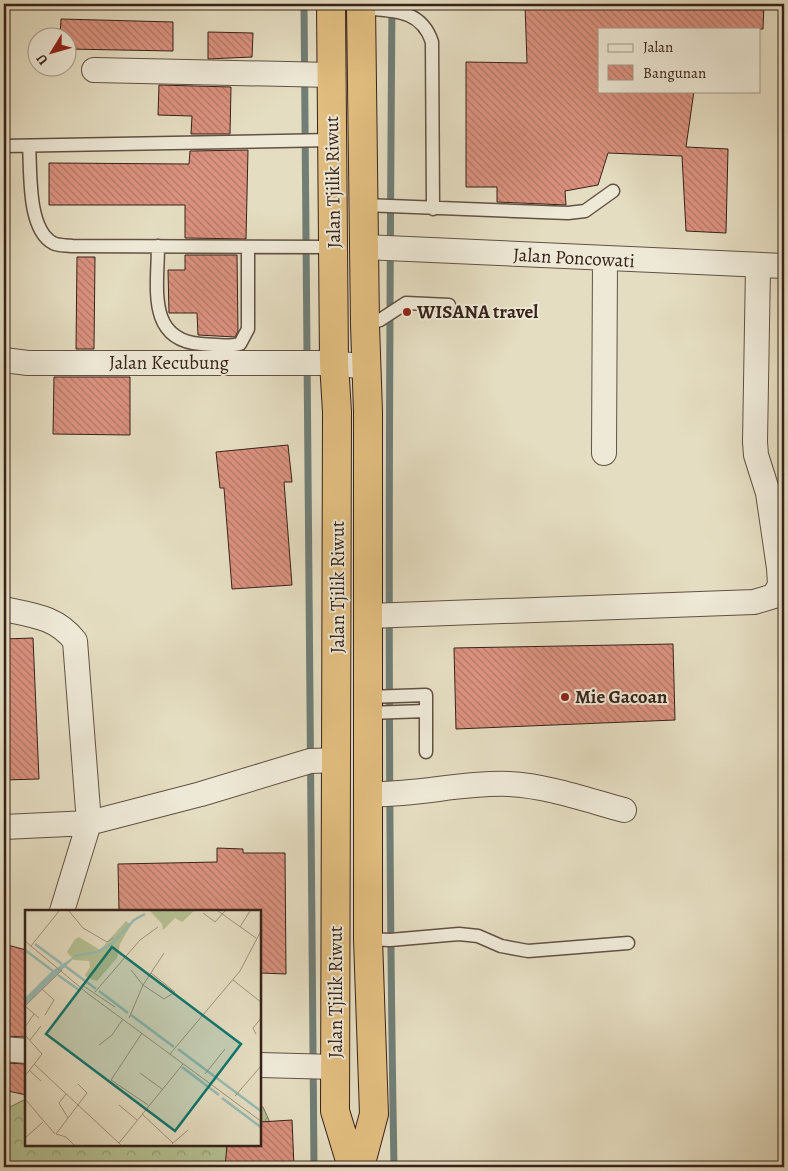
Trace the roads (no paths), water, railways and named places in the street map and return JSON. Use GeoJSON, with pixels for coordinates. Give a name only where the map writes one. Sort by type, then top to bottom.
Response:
{"type":"FeatureCollection","features":[{"type":"Feature","properties":{"kind":"highway","name":"Jalan Tjilik Riwut"},"geometry":{"type":"LineString","coordinates":[[331,4],[334,363],[338,412],[335,1111],[352,1167]]}},
{"type":"Feature","properties":{"kind":"highway","name":"Jalan Tjilik Riwut"},"geometry":{"type":"LineString","coordinates":[[360,1167],[374,1114],[368,939],[368,616],[361,6]]}},
{"type":"Feature","properties":{"kind":"street"},"geometry":{"type":"LineString","coordinates":[[94,70],[332,74]]}},
{"type":"Feature","properties":{"kind":"street","name":"Jalan Poncowati"},"geometry":{"type":"LineString","coordinates":[[364,247],[784,266]]}},
{"type":"Feature","properties":{"kind":"street"},"geometry":{"type":"LineString","coordinates":[[604,453],[605,259]]}},
{"type":"Feature","properties":{"kind":"street"},"geometry":{"type":"LineString","coordinates":[[368,616],[754,602],[774,596],[780,585],[779,568],[768,493],[756,455],[755,442],[758,266]]}},
{"type":"Feature","properties":{"kind":"street","name":"Jalan Kecubung"},"geometry":{"type":"LineString","coordinates":[[4,360],[28,363],[334,363],[366,367]]}},
{"type":"Feature","properties":{"kind":"street"},"geometry":{"type":"LineString","coordinates":[[4,609],[50,619],[67,630],[75,641],[89,823],[62,910]]}},
{"type":"Feature","properties":{"kind":"street"},"geometry":{"type":"LineString","coordinates":[[4,827],[89,823],[201,794],[310,761],[338,760]]}},
{"type":"Feature","properties":{"kind":"street"},"geometry":{"type":"LineString","coordinates":[[368,794],[390,795],[509,784],[546,789],[624,810]]}},
{"type":"Feature","properties":{"kind":"street"},"geometry":{"type":"LineString","coordinates":[[4,1049],[25,1050]]}},
{"type":"Feature","properties":{"kind":"street"},"geometry":{"type":"LineString","coordinates":[[261,1065],[336,1068]]}},
{"type":"Feature","properties":{"kind":"lane"},"geometry":{"type":"LineString","coordinates":[[361,6],[408,14],[428,29],[432,42],[433,209]]}},
{"type":"Feature","properties":{"kind":"lane"},"geometry":{"type":"LineString","coordinates":[[4,146],[332,140]]}},
{"type":"Feature","properties":{"kind":"lane"},"geometry":{"type":"LineString","coordinates":[[29,146],[36,225],[44,236],[54,244],[72,246],[334,247]]}},
{"type":"Feature","properties":{"kind":"lane"},"geometry":{"type":"LineString","coordinates":[[364,206],[568,213],[585,211],[613,191]]}},
{"type":"Feature","properties":{"kind":"lane"},"geometry":{"type":"LineString","coordinates":[[158,246],[158,304],[160,319],[166,330],[177,338],[193,344],[230,346],[240,344],[248,329],[248,247]]}},
{"type":"Feature","properties":{"kind":"lane"},"geometry":{"type":"LineString","coordinates":[[365,325],[380,320],[406,303],[449,305]]}},
{"type":"Feature","properties":{"kind":"lane"},"geometry":{"type":"LineString","coordinates":[[368,705],[426,695],[426,752]]}},
{"type":"Feature","properties":{"kind":"lane"},"geometry":{"type":"LineString","coordinates":[[368,705],[426,711]]}},
{"type":"Feature","properties":{"kind":"lane"},"geometry":{"type":"LineString","coordinates":[[368,939],[390,940],[460,934],[478,936],[501,946],[528,951],[628,943]]}},
{"type":"Feature","properties":{"kind":"waterway"},"geometry":{"type":"LineString","coordinates":[[304,4],[314,1167]]}},
{"type":"Feature","properties":{"kind":"waterway"},"geometry":{"type":"LineString","coordinates":[[392,4],[389,586],[394,1167]]}},
{"type":"Feature","properties":{"kind":"place","name":"WISANA travel"},"geometry":{"type":"Point","coordinates":[407,312]}},
{"type":"Feature","properties":{"kind":"place","name":"Mie Gacoan"},"geometry":{"type":"Point","coordinates":[565,697]}}]}
